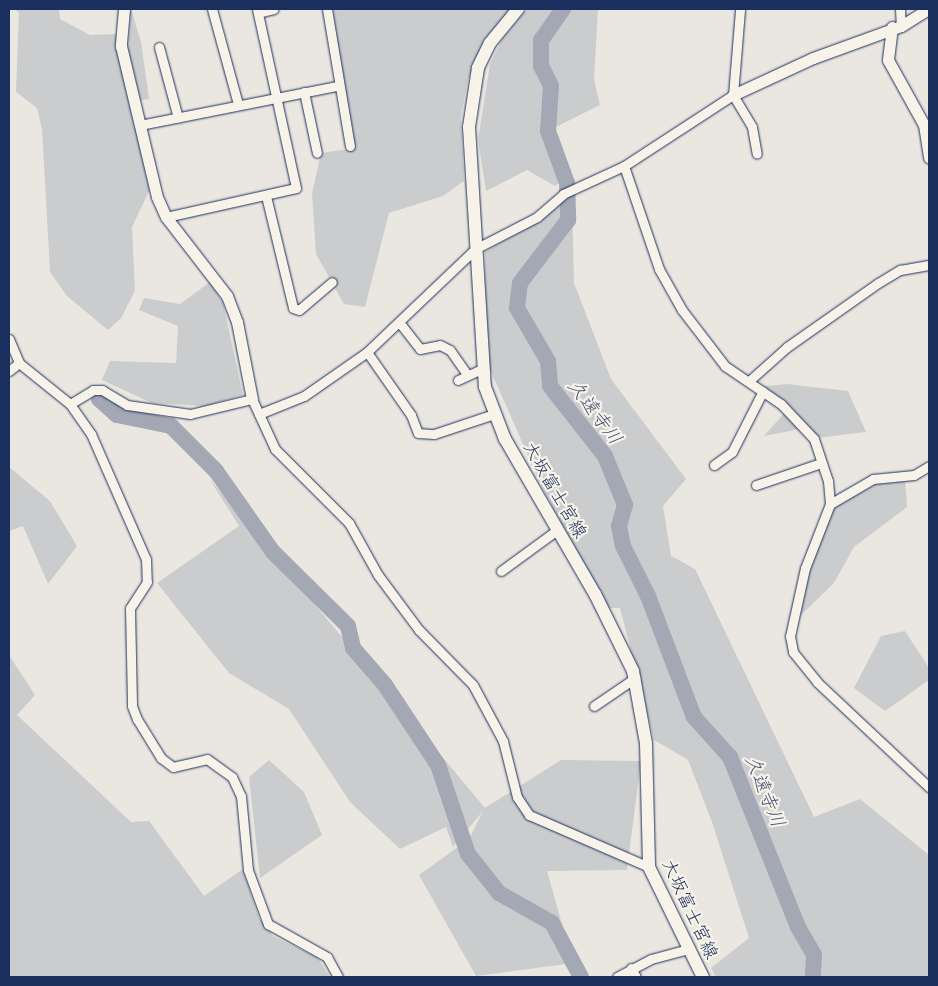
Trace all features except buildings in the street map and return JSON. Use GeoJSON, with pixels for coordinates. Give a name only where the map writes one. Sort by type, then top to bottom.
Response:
{"type":"FeatureCollection","features":[{"type":"Feature","properties":{"kind":"main road","name":"大坂富士宮線"},"geometry":{"type":"LineString","coordinates":[[518,9],[490,43],[473,93],[469,127],[482,369],[494,414],[617,633],[635,678],[646,743],[649,867],[703,977]]}},
{"type":"Feature","properties":{"kind":"street"},"geometry":{"type":"LineString","coordinates":[[124,9],[121,46],[157,197],[166,217],[227,296],[237,322],[252,399],[275,449],[349,523],[378,575],[419,630],[473,685],[503,741],[517,797],[529,815],[649,867]]}},
{"type":"Feature","properties":{"kind":"street"},"geometry":{"type":"LineString","coordinates":[[212,9],[238,104]]}},
{"type":"Feature","properties":{"kind":"street"},"geometry":{"type":"LineString","coordinates":[[166,217],[296,188],[257,11],[274,9]]}},
{"type":"Feature","properties":{"kind":"street"},"geometry":{"type":"LineString","coordinates":[[327,9],[337,86],[350,146]]}},
{"type":"Feature","properties":{"kind":"street"},"geometry":{"type":"LineString","coordinates":[[740,9],[733,95],[752,127],[757,154]]}},
{"type":"Feature","properties":{"kind":"street"},"geometry":{"type":"LineString","coordinates":[[900,9],[888,60],[924,125],[929,158]]}},
{"type":"Feature","properties":{"kind":"street"},"geometry":{"type":"LineString","coordinates":[[259,414],[304,396],[367,352],[475,249],[537,217],[568,192],[624,166],[733,95],[896,27],[928,9]]}},
{"type":"Feature","properties":{"kind":"street"},"geometry":{"type":"LineString","coordinates":[[159,47],[178,118]]}},
{"type":"Feature","properties":{"kind":"street"},"geometry":{"type":"LineString","coordinates":[[140,125],[276,96],[337,86]]}},
{"type":"Feature","properties":{"kind":"street"},"geometry":{"type":"LineString","coordinates":[[304,92],[317,153]]}},
{"type":"Feature","properties":{"kind":"street"},"geometry":{"type":"LineString","coordinates":[[624,166],[666,286],[725,366],[749,381],[806,428],[822,464],[830,504],[805,568],[790,636],[793,652],[817,682],[929,787]]}},
{"type":"Feature","properties":{"kind":"street"},"geometry":{"type":"LineString","coordinates":[[266,196],[293,308],[299,310],[332,282]]}},
{"type":"Feature","properties":{"kind":"street"},"geometry":{"type":"LineString","coordinates":[[749,381],[787,347],[878,283],[900,270],[929,265]]}},
{"type":"Feature","properties":{"kind":"street"},"geometry":{"type":"LineString","coordinates":[[399,322],[420,350],[440,345],[450,350],[467,374]]}},
{"type":"Feature","properties":{"kind":"street"},"geometry":{"type":"LineString","coordinates":[[9,339],[19,363],[70,404],[91,434],[146,559],[147,582],[130,608],[132,706],[137,719],[161,758],[173,767],[207,759],[228,772],[241,796],[253,889],[268,924],[322,953],[338,977]]}},
{"type":"Feature","properties":{"kind":"street"},"geometry":{"type":"LineString","coordinates":[[367,352],[412,415],[418,433],[434,434],[494,414]]}},
{"type":"Feature","properties":{"kind":"street"},"geometry":{"type":"LineString","coordinates":[[9,371],[19,363]]}},
{"type":"Feature","properties":{"kind":"street"},"geometry":{"type":"LineString","coordinates":[[458,380],[467,374],[482,369]]}},
{"type":"Feature","properties":{"kind":"street"},"geometry":{"type":"LineString","coordinates":[[70,404],[93,390],[102,390],[127,405],[190,414],[252,399]]}},
{"type":"Feature","properties":{"kind":"street"},"geometry":{"type":"LineString","coordinates":[[714,465],[732,452],[762,391]]}},
{"type":"Feature","properties":{"kind":"street"},"geometry":{"type":"LineString","coordinates":[[756,485],[822,464]]}},
{"type":"Feature","properties":{"kind":"street"},"geometry":{"type":"LineString","coordinates":[[830,504],[873,479],[914,475],[929,466]]}},
{"type":"Feature","properties":{"kind":"street"},"geometry":{"type":"LineString","coordinates":[[501,571],[558,530]]}},
{"type":"Feature","properties":{"kind":"street"},"geometry":{"type":"LineString","coordinates":[[594,706],[635,678]]}},
{"type":"Feature","properties":{"kind":"street"},"geometry":{"type":"LineString","coordinates":[[617,977],[631,968],[689,949]]}},
{"type":"Feature","properties":{"kind":"street"},"geometry":{"type":"LineString","coordinates":[[631,968],[636,977]]}},
{"type":"Feature","properties":{"kind":"shaded area"},"geometry":{"type":"Polygon","coordinates":[[[15,9],[59,9],[60,19],[90,35],[116,34],[150,189],[132,227],[135,291],[121,318],[108,330],[67,296],[50,272],[42,129],[37,108],[16,92],[19,13],[15,9]]]}},
{"type":"Feature","properties":{"kind":"shaded area"},"geometry":{"type":"Polygon","coordinates":[[[131,9],[141,42],[149,99],[141,100],[128,50],[131,9]]]}},
{"type":"Feature","properties":{"kind":"shaded area"},"geometry":{"type":"Polygon","coordinates":[[[333,9],[510,9],[488,39],[468,79],[461,117],[464,181],[443,196],[389,213],[365,307],[344,304],[316,254],[312,193],[321,153],[350,149],[333,9]]]}},
{"type":"Feature","properties":{"kind":"shaded area"},"geometry":{"type":"Polygon","coordinates":[[[527,9],[598,9],[594,80],[600,105],[554,128],[571,174],[555,186],[527,170],[486,191],[478,140],[490,64],[502,39],[527,9]]]}},
{"type":"Feature","properties":{"kind":"shaded area"},"geometry":{"type":"Polygon","coordinates":[[[572,197],[574,283],[611,379],[686,479],[663,506],[671,556],[695,569],[814,817],[860,799],[929,855],[929,977],[716,977],[711,968],[749,938],[712,822],[688,760],[654,740],[620,608],[607,608],[540,483],[486,360],[485,252],[572,197]]]}},
{"type":"Feature","properties":{"kind":"shaded area"},"geometry":{"type":"Polygon","coordinates":[[[210,282],[223,303],[243,395],[206,406],[152,403],[102,380],[110,361],[176,363],[178,326],[139,310],[144,298],[180,304],[210,282]]]}},
{"type":"Feature","properties":{"kind":"shaded area"},"geometry":{"type":"Polygon","coordinates":[[[787,384],[848,391],[866,432],[817,438],[806,428],[764,436],[787,410],[758,387],[787,384]]]}},
{"type":"Feature","properties":{"kind":"shaded area"},"geometry":{"type":"Polygon","coordinates":[[[9,467],[50,501],[77,546],[48,584],[23,526],[9,531],[9,467]]]}},
{"type":"Feature","properties":{"kind":"shaded area"},"geometry":{"type":"Polygon","coordinates":[[[209,478],[485,808],[561,760],[641,761],[627,870],[547,871],[573,963],[476,976],[419,875],[469,839],[483,811],[453,847],[446,827],[400,849],[350,802],[289,709],[229,673],[157,583],[239,526],[209,478]]]}},
{"type":"Feature","properties":{"kind":"shaded area"},"geometry":{"type":"Polygon","coordinates":[[[873,479],[905,480],[907,507],[854,547],[834,583],[801,615],[805,568],[829,506],[873,479]]]}},
{"type":"Feature","properties":{"kind":"shaded area"},"geometry":{"type":"Polygon","coordinates":[[[905,631],[929,668],[929,680],[885,711],[854,688],[881,636],[905,631]]]}},
{"type":"Feature","properties":{"kind":"shaded area"},"geometry":{"type":"Polygon","coordinates":[[[9,655],[35,695],[17,715],[131,822],[149,821],[204,896],[243,869],[259,918],[273,936],[318,958],[330,977],[9,977],[9,655]]]}},
{"type":"Feature","properties":{"kind":"shaded area"},"geometry":{"type":"Polygon","coordinates":[[[269,760],[304,792],[322,835],[260,878],[249,777],[269,760]]]}},
{"type":"Feature","properties":{"kind":"waterway","name":"久遠寺川"},"geometry":{"type":"LineString","coordinates":[[563,9],[541,40],[541,66],[551,86],[548,131],[567,183],[568,220],[520,283],[517,308],[548,361],[550,386],[605,456],[625,505],[619,526],[623,546],[648,596],[694,717],[730,757],[798,927],[814,955],[813,977]]}},
{"type":"Feature","properties":{"kind":"waterway"},"geometry":{"type":"LineString","coordinates":[[99,399],[117,415],[171,426],[216,471],[273,552],[348,626],[353,648],[385,685],[438,765],[468,854],[499,893],[552,923],[581,977]]}}]}
